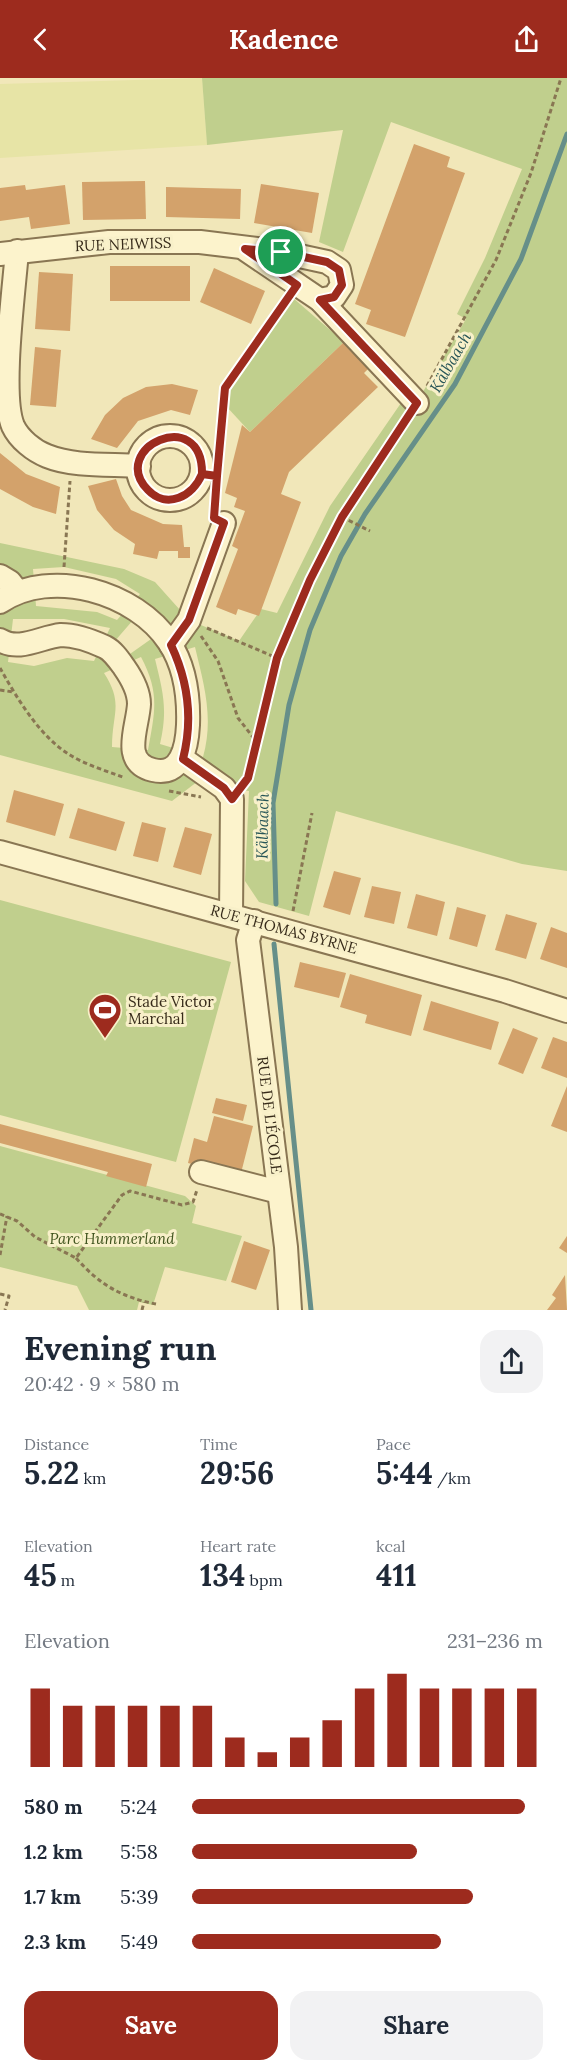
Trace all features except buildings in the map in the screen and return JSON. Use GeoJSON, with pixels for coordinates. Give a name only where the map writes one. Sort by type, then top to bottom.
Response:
{"type":"FeatureCollection","features":[{"type":"Feature","properties":{"kind":"street","name":"RUE NEIWISS"},"geometry":{"type":"LineString","coordinates":[[8,253],[109,242],[200,242],[281,252],[327,262],[339,270],[342,285],[334,297],[320,300],[245,249]]}},
{"type":"Feature","properties":{"kind":"street"},"geometry":{"type":"LineString","coordinates":[[8,253],[6,400],[13,426],[25,442],[46,456],[72,462],[139,465]]}},
{"type":"Feature","properties":{"kind":"street"},"geometry":{"type":"LineString","coordinates":[[320,300],[417,403]]}},
{"type":"Feature","properties":{"kind":"street"},"geometry":{"type":"LineString","coordinates":[[174,436],[193,446],[210,475],[191,492],[172,500],[152,494],[144,486],[139,465],[147,447],[155,441],[174,436]]}},
{"type":"Feature","properties":{"kind":"street"},"geometry":{"type":"LineString","coordinates":[[171,645],[189,620],[224,523]]}},
{"type":"Feature","properties":{"kind":"street"},"geometry":{"type":"LineString","coordinates":[[0,576],[10,582],[8,596],[62,586],[100,592],[141,612],[171,645],[180,665],[186,689],[187,741],[183,759],[173,768],[159,772],[146,768],[136,759],[132,746],[139,702],[133,679],[108,648],[86,639],[62,635],[11,645],[0,640]]}},
{"type":"Feature","properties":{"kind":"street"},"geometry":{"type":"LineString","coordinates":[[183,759],[224,788],[232,799],[231,915]]}},
{"type":"Feature","properties":{"kind":"street","name":"RUE THOMAS BYRNE"},"geometry":{"type":"LineString","coordinates":[[0,852],[288,930],[505,991],[567,1011]]}},
{"type":"Feature","properties":{"kind":"street","name":"RUE DE L'ÉCOLE"},"geometry":{"type":"LineString","coordinates":[[254,921],[248,940],[279,1192],[290,1310]]}},
{"type":"Feature","properties":{"kind":"street"},"geometry":{"type":"LineString","coordinates":[[201,1172],[279,1192]]}},
{"type":"Feature","properties":{"kind":"path"},"geometry":{"type":"LineString","coordinates":[[162,789],[183,795],[232,799],[248,778],[277,658],[310,580],[342,517],[447,354],[496,261],[531,173],[561,78]]}},
{"type":"Feature","properties":{"kind":"path"},"geometry":{"type":"LineString","coordinates":[[224,523],[214,518],[210,475],[225,388],[297,285]]}},
{"type":"Feature","properties":{"kind":"path"},"geometry":{"type":"LineString","coordinates":[[62,586],[72,462]]}},
{"type":"Feature","properties":{"kind":"path"},"geometry":{"type":"LineString","coordinates":[[342,517],[370,531]]}},
{"type":"Feature","properties":{"kind":"path"},"geometry":{"type":"LineString","coordinates":[[189,620],[277,658]]}},
{"type":"Feature","properties":{"kind":"path"},"geometry":{"type":"LineString","coordinates":[[189,620],[218,661],[238,718],[256,742]]}},
{"type":"Feature","properties":{"kind":"path"},"geometry":{"type":"LineString","coordinates":[[0,668],[14,692],[42,730],[69,754],[130,781]]}},
{"type":"Feature","properties":{"kind":"path"},"geometry":{"type":"LineString","coordinates":[[0,690],[14,692]]}},
{"type":"Feature","properties":{"kind":"path"},"geometry":{"type":"LineString","coordinates":[[288,930],[312,813]]}},
{"type":"Feature","properties":{"kind":"path"},"geometry":{"type":"LineString","coordinates":[[76,1258],[122,1195],[130,1191],[182,1205],[193,1202],[201,1172]]}},
{"type":"Feature","properties":{"kind":"path"},"geometry":{"type":"LineString","coordinates":[[0,1214],[17,1221],[35,1237],[76,1258],[94,1278],[128,1298],[156,1304]]}},
{"type":"Feature","properties":{"kind":"path"},"geometry":{"type":"LineString","coordinates":[[0,1255],[7,1216]]}},
{"type":"Feature","properties":{"kind":"path"},"geometry":{"type":"LineString","coordinates":[[0,1294],[9,1296],[5,1310],[0,1308]]}},
{"type":"Feature","properties":{"kind":"path"},"geometry":{"type":"LineString","coordinates":[[142,1310],[144,1302]]}},
{"type":"Feature","properties":{"kind":"shaded area"},"geometry":{"type":"Polygon","coordinates":[[[202,78],[207,145],[0,158],[0,84],[202,78]]]}},
{"type":"Feature","properties":{"kind":"green space"},"geometry":{"type":"Polygon","coordinates":[[[202,78],[567,78],[567,871],[522,864],[336,811],[309,916],[259,902],[245,881],[249,791],[224,788],[206,775],[172,801],[0,755],[0,543],[124,569],[155,582],[189,620],[239,641],[261,609],[277,613],[330,506],[401,403],[411,412],[466,319],[457,314],[485,258],[522,169],[391,122],[343,252],[319,242],[343,130],[207,145],[202,78]],[[64,567],[33,569],[36,606],[97,612],[117,620],[140,594],[116,579],[64,567]],[[140,612],[108,649],[120,661],[161,632],[140,612]],[[13,619],[8,662],[34,666],[67,658],[94,661],[110,628],[64,619],[13,619]],[[195,647],[155,659],[162,691],[164,721],[160,744],[203,757],[208,715],[195,647]],[[141,657],[104,673],[110,684],[116,709],[112,747],[148,750],[154,702],[151,681],[141,657]]]}},
{"type":"Feature","properties":{"kind":"green space"},"geometry":{"type":"Polygon","coordinates":[[[293,298],[344,342],[250,432],[226,406],[228,390],[293,298]]]}},
{"type":"Feature","properties":{"kind":"green space","name":"Stade Victor Marchal"},"geometry":{"type":"Polygon","coordinates":[[[0,900],[231,962],[176,1162],[0,1115],[0,900]]]}},
{"type":"Feature","properties":{"kind":"green space","name":"Parc Hummerland"},"geometry":{"type":"Polygon","coordinates":[[[0,1146],[185,1196],[196,1206],[192,1223],[242,1236],[226,1281],[165,1267],[153,1305],[139,1302],[137,1310],[89,1310],[77,1286],[0,1267],[0,1146]]]}},
{"type":"Feature","properties":{"kind":"waterway","name":"Kälbaach"},"geometry":{"type":"LineString","coordinates":[[276,904],[273,803],[289,705],[310,630],[341,556],[365,514],[455,384],[521,259],[567,134]]}},
{"type":"Feature","properties":{"kind":"waterway","name":"Kälbaach"},"geometry":{"type":"LineString","coordinates":[[274,944],[311,1310]]}},
{"type":"Feature","properties":{"kind":"place","name":"Stade Victor Marchal"},"geometry":{"type":"Point","coordinates":[105,1039]}},
{"type":"Feature","properties":{"kind":"route"},"geometry":{"type":"LineString","coordinates":[[281,252],[245,249],[297,285],[225,388],[217,476],[202,474],[199,454],[193,446],[174,436],[164,437],[147,447],[141,456],[139,465],[144,486],[152,494],[172,500],[182,498],[191,492],[198,484],[202,474],[208,475],[217,476],[214,518],[224,523],[189,620],[171,645],[180,665],[186,689],[187,741],[183,759],[224,788],[232,799],[248,778],[277,658],[310,580],[342,517],[417,403],[320,300],[334,297],[342,285],[339,270],[327,262],[281,252]]}}]}
